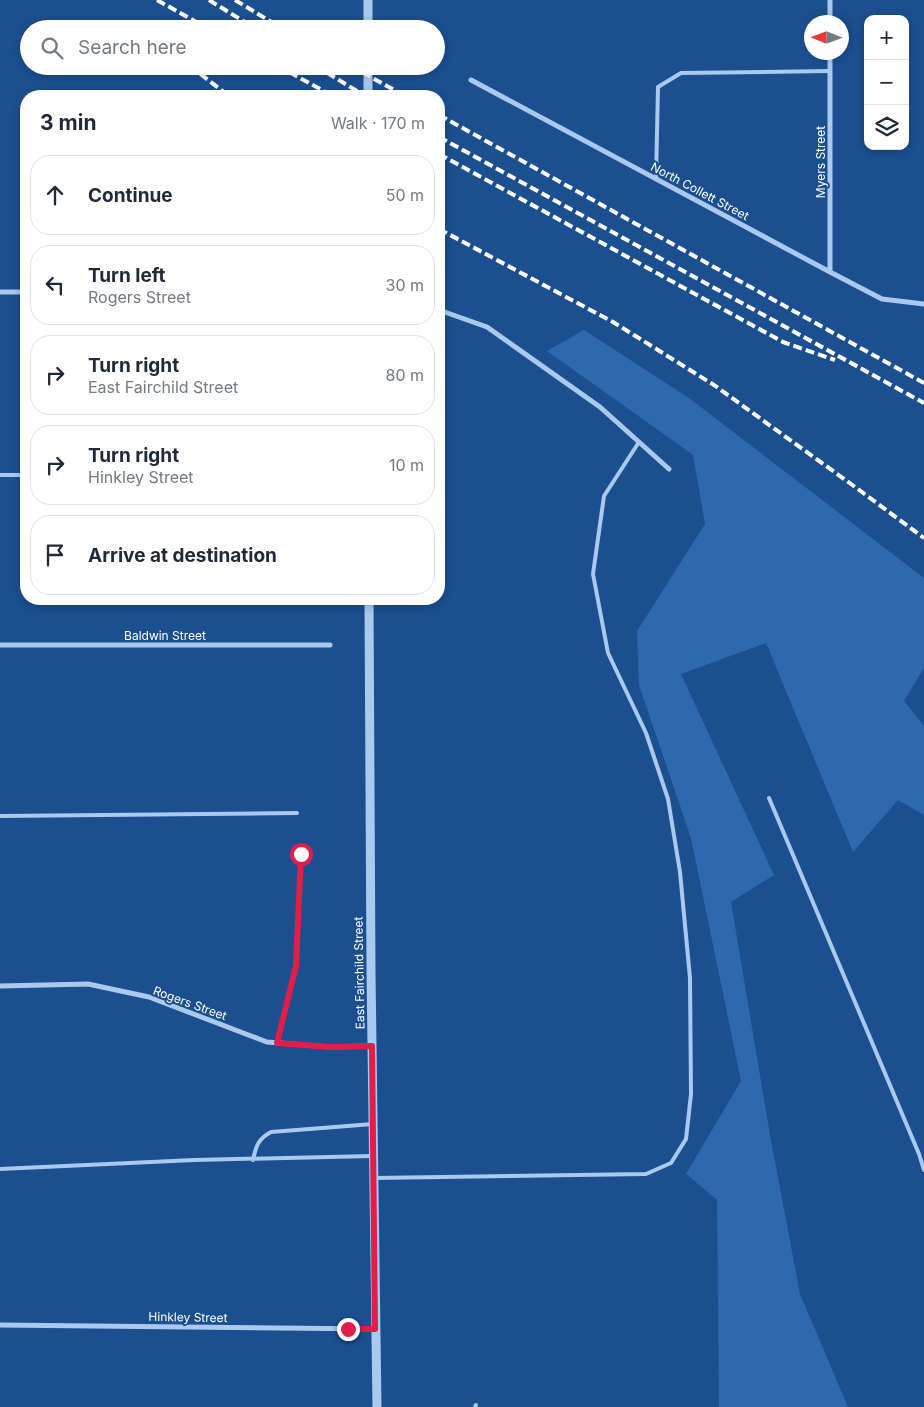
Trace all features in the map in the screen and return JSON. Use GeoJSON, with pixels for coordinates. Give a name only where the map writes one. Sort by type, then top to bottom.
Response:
{"type":"FeatureCollection","features":[{"type":"Feature","properties":{"kind":"street"},"geometry":{"type":"LineString","coordinates":[[368,0],[368,20]]}},
{"type":"Feature","properties":{"kind":"street"},"geometry":{"type":"LineString","coordinates":[[830,0],[830,15]]}},
{"type":"Feature","properties":{"kind":"street","name":"Myers Street"},"geometry":{"type":"LineString","coordinates":[[830,60],[830,272]]}},
{"type":"Feature","properties":{"kind":"street"},"geometry":{"type":"LineString","coordinates":[[368,75],[368,90]]}},
{"type":"Feature","properties":{"kind":"street","name":"North Collett Street"},"geometry":{"type":"LineString","coordinates":[[471,80],[882,299],[924,304]]}},
{"type":"Feature","properties":{"kind":"street"},"geometry":{"type":"LineString","coordinates":[[0,292],[20,292]]}},
{"type":"Feature","properties":{"kind":"street"},"geometry":{"type":"LineString","coordinates":[[445,312],[487,327],[600,407],[669,469]]}},
{"type":"Feature","properties":{"kind":"street","name":"East Fairchild Street"},"geometry":{"type":"LineString","coordinates":[[369,605],[373,1156],[377,1407]]}},
{"type":"Feature","properties":{"kind":"street","name":"Baldwin Street"},"geometry":{"type":"LineString","coordinates":[[0,645],[330,646]]}},
{"type":"Feature","properties":{"kind":"street","name":"Rogers Street"},"geometry":{"type":"LineString","coordinates":[[0,986],[88,984],[149,997],[267,1042],[330,1047],[372,1046]]}},
{"type":"Feature","properties":{"kind":"street","name":"Hinkley Street"},"geometry":{"type":"LineString","coordinates":[[0,1325],[375,1329]]}},
{"type":"Feature","properties":{"kind":"lane"},"geometry":{"type":"LineString","coordinates":[[656,179],[658,87],[681,73],[830,71]]}},
{"type":"Feature","properties":{"kind":"lane"},"geometry":{"type":"LineString","coordinates":[[374,1178],[646,1174],[671,1163],[686,1139],[691,1094],[690,978],[680,872],[670,808],[646,733],[608,654],[593,574],[604,496],[639,442]]}},
{"type":"Feature","properties":{"kind":"lane"},"geometry":{"type":"LineString","coordinates":[[0,475],[20,475]]}},
{"type":"Feature","properties":{"kind":"lane"},"geometry":{"type":"LineString","coordinates":[[769,798],[920,1154],[924,1170]]}},
{"type":"Feature","properties":{"kind":"lane"},"geometry":{"type":"LineString","coordinates":[[0,816],[297,813]]}},
{"type":"Feature","properties":{"kind":"lane"},"geometry":{"type":"LineString","coordinates":[[277,1043],[296,966],[301,854]]}},
{"type":"Feature","properties":{"kind":"lane"},"geometry":{"type":"LineString","coordinates":[[252,1160],[256,1145],[264,1136],[271,1132],[373,1124]]}},
{"type":"Feature","properties":{"kind":"lane"},"geometry":{"type":"LineString","coordinates":[[0,1169],[194,1160],[373,1156]]}},
{"type":"Feature","properties":{"kind":"shaded area"},"geometry":{"type":"Polygon","coordinates":[[[584,330],[689,398],[924,578],[924,668],[904,701],[924,726],[924,815],[898,800],[853,852],[766,643],[681,674],[774,875],[731,902],[770,1135],[800,1294],[848,1407],[719,1407],[717,1200],[686,1174],[741,1081],[691,838],[639,685],[637,631],[705,524],[693,455],[547,351],[584,330]]]}},
{"type":"Feature","properties":{"kind":"railway"},"geometry":{"type":"LineString","coordinates":[[157,0],[193,20]]}},
{"type":"Feature","properties":{"kind":"railway"},"geometry":{"type":"LineString","coordinates":[[209,0],[241,20]]}},
{"type":"Feature","properties":{"kind":"railway"},"geometry":{"type":"LineString","coordinates":[[235,0],[268,20]]}},
{"type":"Feature","properties":{"kind":"railway"},"geometry":{"type":"LineString","coordinates":[[202,75],[221,90]]}},
{"type":"Feature","properties":{"kind":"railway"},"geometry":{"type":"LineString","coordinates":[[294,75],[322,90]]}},
{"type":"Feature","properties":{"kind":"railway"},"geometry":{"type":"LineString","coordinates":[[331,75],[355,90]]}},
{"type":"Feature","properties":{"kind":"railway"},"geometry":{"type":"LineString","coordinates":[[367,75],[394,90]]}},
{"type":"Feature","properties":{"kind":"railway"},"geometry":{"type":"LineString","coordinates":[[445,118],[924,383]]}},
{"type":"Feature","properties":{"kind":"railway"},"geometry":{"type":"LineString","coordinates":[[445,140],[924,403]]}},
{"type":"Feature","properties":{"kind":"railway"},"geometry":{"type":"LineString","coordinates":[[445,157],[783,342],[835,360]]}},
{"type":"Feature","properties":{"kind":"railway"},"geometry":{"type":"LineString","coordinates":[[445,232],[613,322],[714,385],[924,538]]}},
{"type":"Feature","properties":{"kind":"route"},"geometry":{"type":"LineString","coordinates":[[301,854],[296,966],[277,1043],[330,1047],[372,1046],[375,1329],[348,1329]]}}]}
